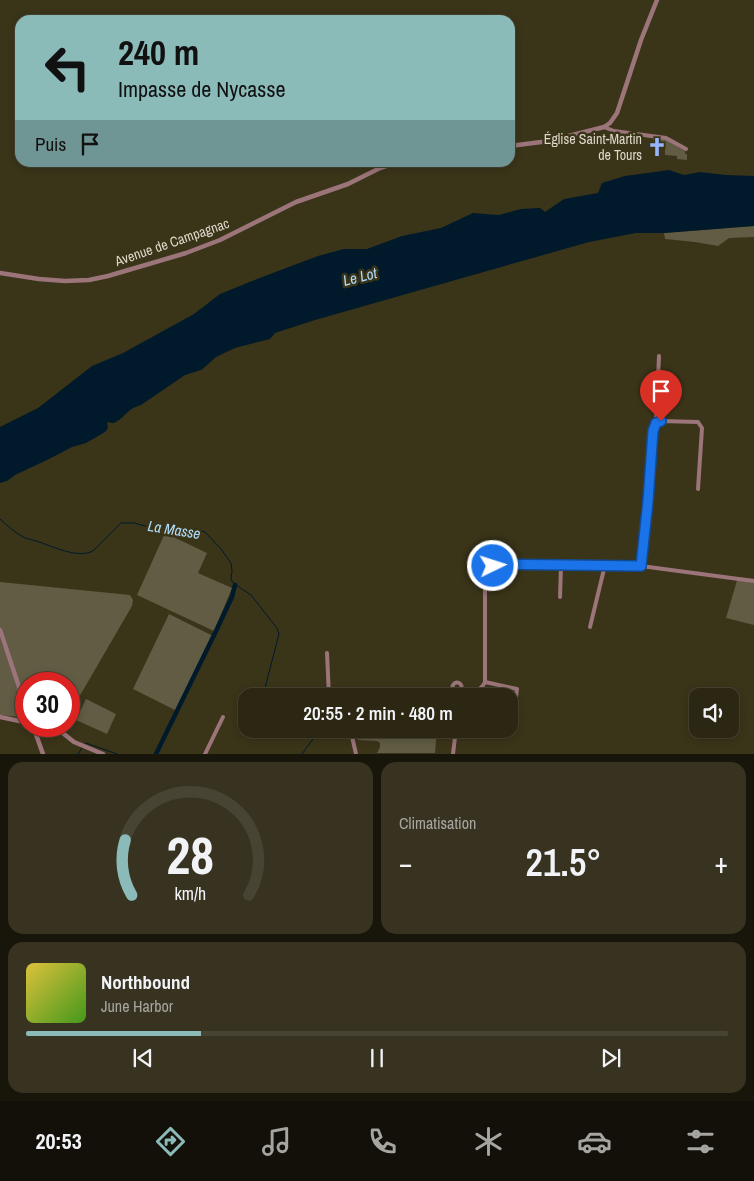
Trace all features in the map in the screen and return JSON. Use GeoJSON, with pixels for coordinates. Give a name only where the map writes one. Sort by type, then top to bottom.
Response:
{"type":"FeatureCollection","features":[{"type":"Feature","properties":{"kind":"street"},"geometry":{"type":"LineString","coordinates":[[515,145],[549,141],[604,127],[610,123],[617,113],[657,0]]}},
{"type":"Feature","properties":{"kind":"street"},"geometry":{"type":"LineString","coordinates":[[604,127],[614,131],[666,138],[686,148]]}},
{"type":"Feature","properties":{"kind":"street","name":"Avenue de Campagnac"},"geometry":{"type":"LineString","coordinates":[[0,272],[39,279],[65,281],[89,280],[108,276],[220,240],[296,202],[348,184],[383,167]]}},
{"type":"Feature","properties":{"kind":"street"},"geometry":{"type":"LineString","coordinates":[[641,566],[653,431],[656,423],[659,356]]}},
{"type":"Feature","properties":{"kind":"street"},"geometry":{"type":"LineString","coordinates":[[656,423],[661,421],[698,422],[702,428],[698,489]]}},
{"type":"Feature","properties":{"kind":"street"},"geometry":{"type":"LineString","coordinates":[[481,688],[485,682],[485,580],[493,566],[499,564],[561,564],[641,566],[754,581]]}},
{"type":"Feature","properties":{"kind":"street"},"geometry":{"type":"LineString","coordinates":[[560,597],[561,564]]}},
{"type":"Feature","properties":{"kind":"street"},"geometry":{"type":"LineString","coordinates":[[590,626],[605,565]]}},
{"type":"Feature","properties":{"kind":"street"},"geometry":{"type":"LineString","coordinates":[[0,630],[15,675]]}},
{"type":"Feature","properties":{"kind":"street"},"geometry":{"type":"LineString","coordinates":[[327,653],[329,688]]}},
{"type":"Feature","properties":{"kind":"street"},"geometry":{"type":"LineString","coordinates":[[485,682],[512,688]]}},
{"type":"Feature","properties":{"kind":"street"},"geometry":{"type":"LineString","coordinates":[[0,717],[15,721]]}},
{"type":"Feature","properties":{"kind":"street"},"geometry":{"type":"LineString","coordinates":[[206,754],[223,717]]}},
{"type":"Feature","properties":{"kind":"street"},"geometry":{"type":"LineString","coordinates":[[34,737],[42,754]]}},
{"type":"Feature","properties":{"kind":"street"},"geometry":{"type":"LineString","coordinates":[[68,737],[74,742],[102,754]]}},
{"type":"Feature","properties":{"kind":"street"},"geometry":{"type":"LineString","coordinates":[[352,738],[356,754]]}},
{"type":"Feature","properties":{"kind":"street"},"geometry":{"type":"LineString","coordinates":[[453,754],[455,738]]}},
{"type":"Feature","properties":{"kind":"shaded area"},"geometry":{"type":"Polygon","coordinates":[[[653,138],[666,139],[685,151],[687,160],[677,159],[677,156],[665,155],[665,145],[653,145],[653,138]]]}},
{"type":"Feature","properties":{"kind":"shaded area"},"geometry":{"type":"Polygon","coordinates":[[[754,226],[754,237],[729,238],[718,246],[665,239],[664,233],[728,228],[754,226]]]}},
{"type":"Feature","properties":{"kind":"shaded area"},"geometry":{"type":"Polygon","coordinates":[[[165,533],[207,553],[198,573],[232,588],[214,631],[137,595],[165,533]]]}},
{"type":"Feature","properties":{"kind":"shaded area"},"geometry":{"type":"Polygon","coordinates":[[[738,577],[754,579],[754,625],[726,618],[738,577]]]}},
{"type":"Feature","properties":{"kind":"shaded area"},"geometry":{"type":"Polygon","coordinates":[[[0,582],[130,595],[133,600],[132,606],[80,696],[80,672],[15,672],[15,675],[0,630],[0,582]]]}},
{"type":"Feature","properties":{"kind":"shaded area"},"geometry":{"type":"Polygon","coordinates":[[[169,614],[213,636],[177,711],[133,689],[169,614]]]}},
{"type":"Feature","properties":{"kind":"shaded area"},"geometry":{"type":"Polygon","coordinates":[[[0,637],[15,681],[15,717],[0,715],[0,637]]]}},
{"type":"Feature","properties":{"kind":"shaded area"},"geometry":{"type":"Polygon","coordinates":[[[86,699],[116,714],[107,734],[80,722],[80,712],[86,699]]]}},
{"type":"Feature","properties":{"kind":"shaded area"},"geometry":{"type":"Polygon","coordinates":[[[358,738],[436,738],[435,753],[377,753],[380,743],[377,741],[358,740],[358,738]]]}},
{"type":"Feature","properties":{"kind":"water","name":"Le Lot"},"geometry":{"type":"Polygon","coordinates":[[[669,170],[684,175],[700,172],[754,176],[754,226],[664,233],[636,233],[589,242],[275,333],[270,339],[235,348],[216,357],[201,370],[185,375],[116,422],[108,422],[108,428],[105,432],[86,443],[72,447],[0,483],[0,427],[38,408],[92,366],[123,353],[194,314],[220,294],[318,256],[344,249],[367,249],[402,236],[441,228],[473,213],[499,215],[521,209],[540,208],[545,212],[564,199],[598,193],[602,183],[625,176],[669,170]]]}},
{"type":"Feature","properties":{"kind":"waterway","name":"La Masse"},"geometry":{"type":"LineString","coordinates":[[0,519],[25,538],[80,554],[93,551],[121,523],[134,523],[149,527],[182,527],[205,532],[231,563],[231,579],[233,583],[251,595],[277,628],[279,634],[265,688]]}},
{"type":"Feature","properties":{"kind":"waterway"},"geometry":{"type":"LineString","coordinates":[[156,754],[232,597],[235,585]]}},
{"type":"Feature","properties":{"kind":"waterway","name":"La Masse"},"geometry":{"type":"LineString","coordinates":[[302,754],[312,738]]}},
{"type":"Feature","properties":{"kind":"waterway","name":"La Masse"},"geometry":{"type":"LineString","coordinates":[[84,745],[86,743],[117,754]]}},
{"type":"Feature","properties":{"kind":"waterway","name":"La Masse"},"geometry":{"type":"LineString","coordinates":[[78,754],[82,748]]}},
{"type":"Feature","properties":{"kind":"place","name":"Église Saint-Martin de Tours"},"geometry":{"type":"Point","coordinates":[657,147]}},
{"type":"Feature","properties":{"kind":"route"},"geometry":{"type":"LineString","coordinates":[[493,566],[499,564],[641,566],[653,431],[656,423],[661,421]]}}]}
